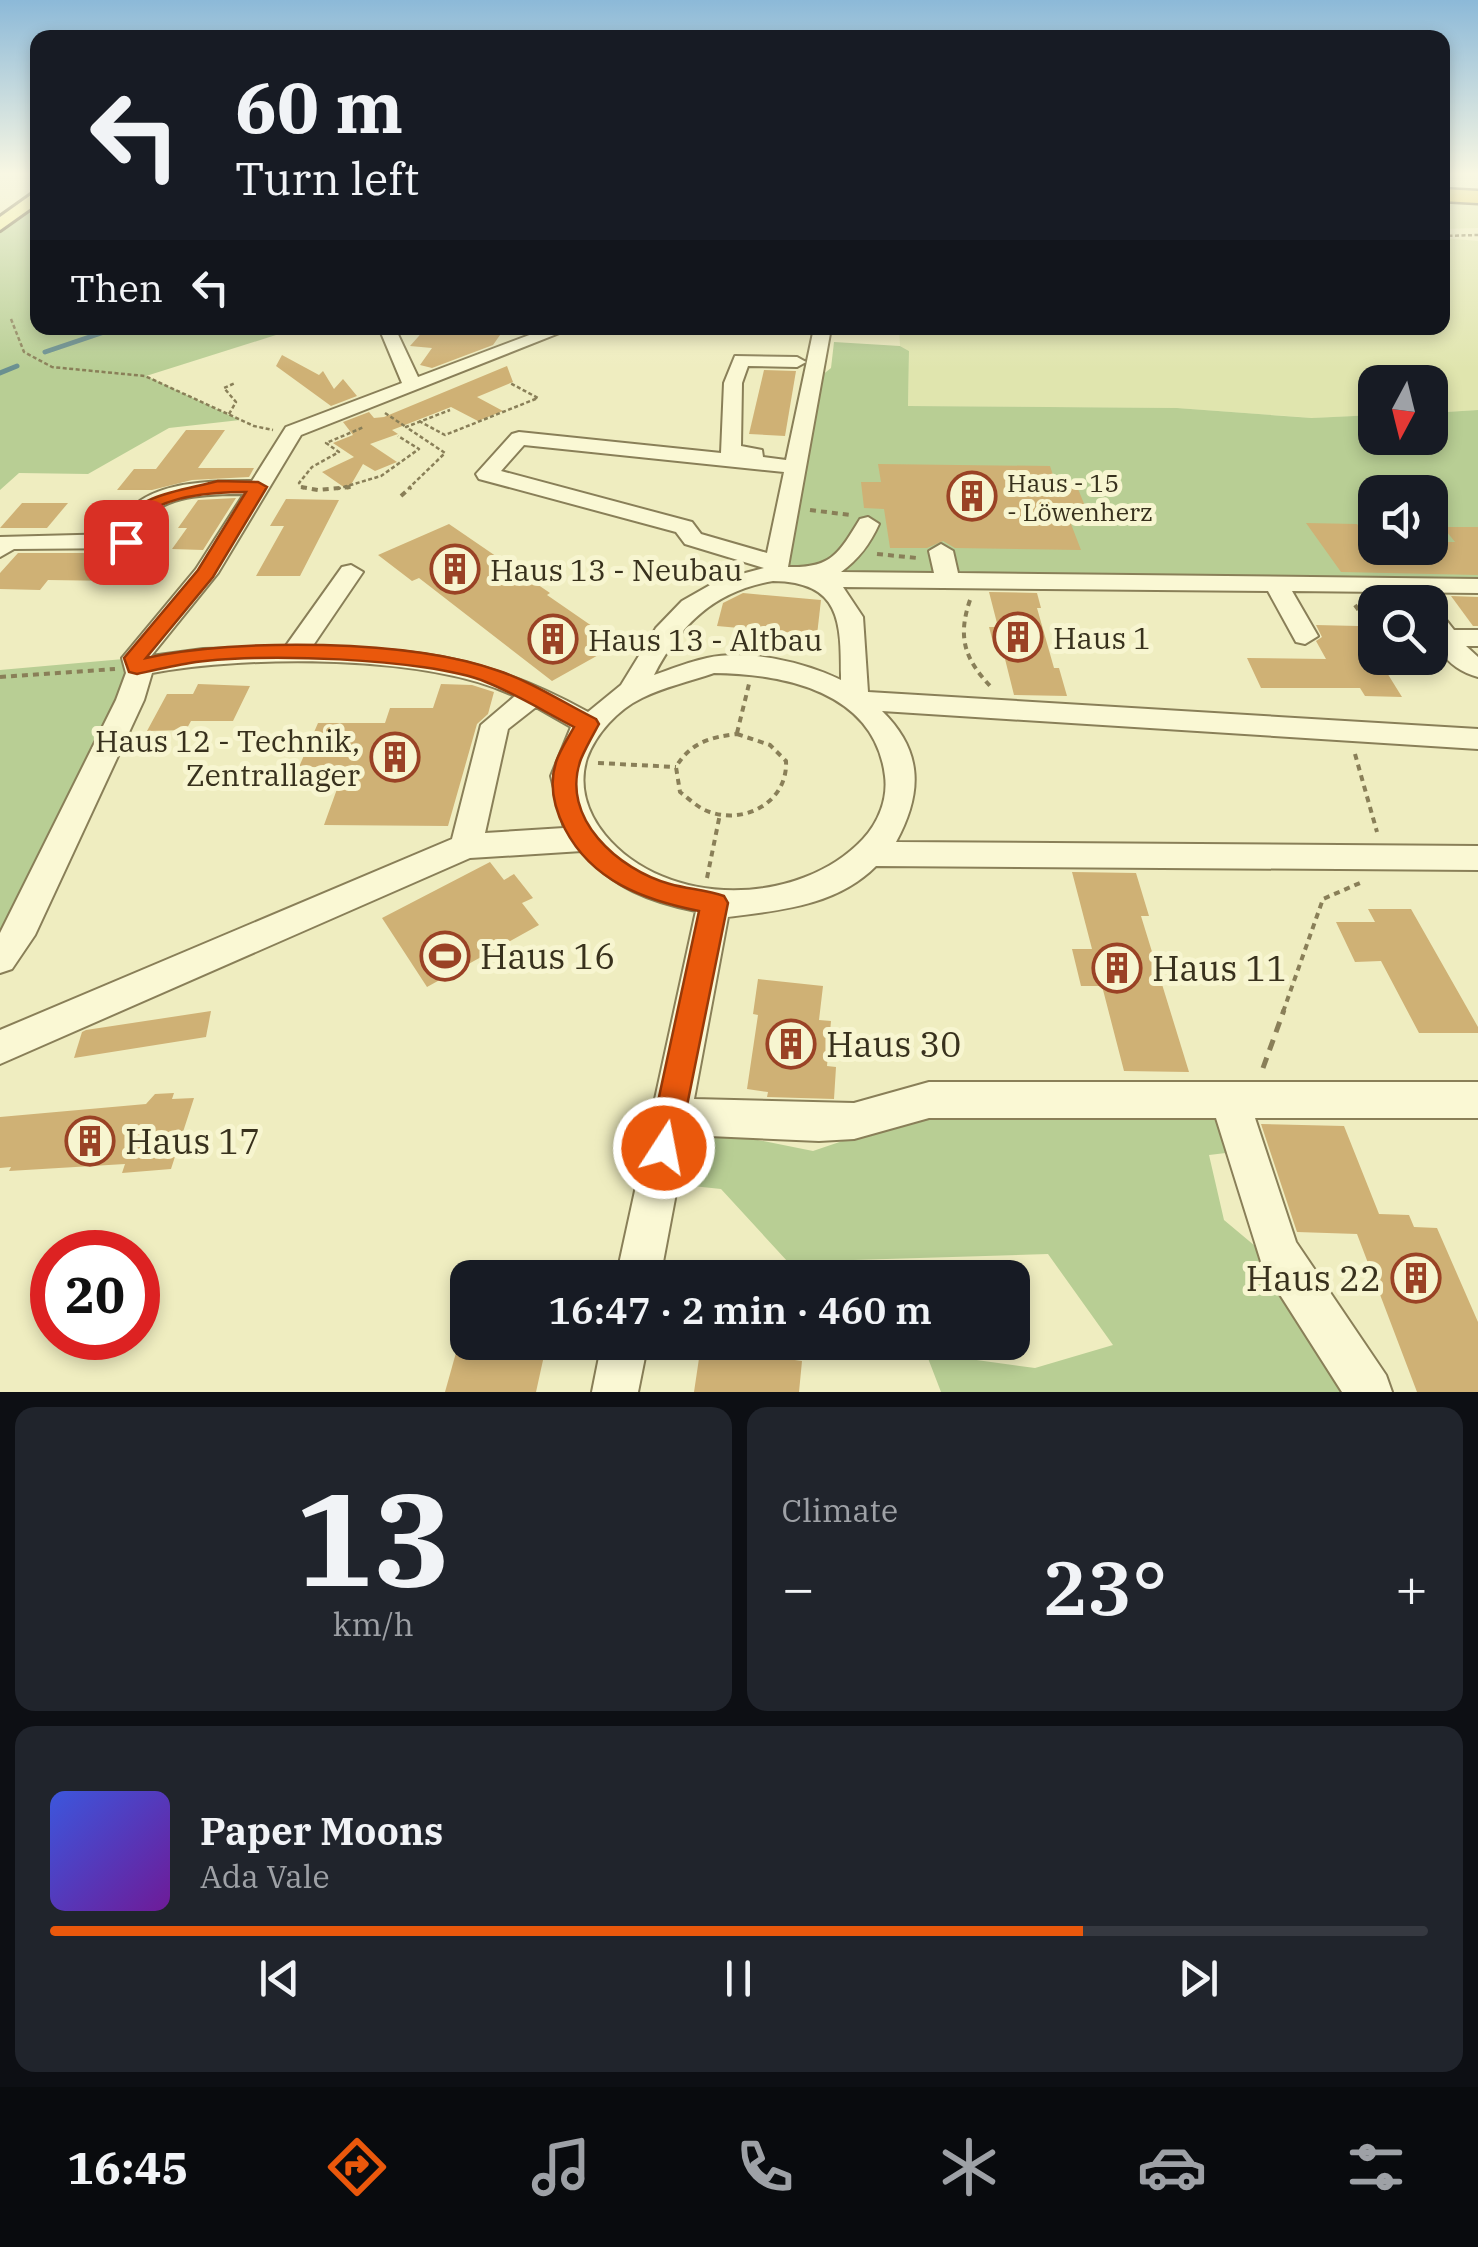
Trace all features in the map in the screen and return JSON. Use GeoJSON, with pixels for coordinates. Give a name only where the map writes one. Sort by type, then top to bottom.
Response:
{"type":"FeatureCollection","features":[{"type":"Feature","properties":{"kind":"street"},"geometry":{"type":"LineString","coordinates":[[388,335],[393,399]]}},
{"type":"Feature","properties":{"kind":"street"},"geometry":{"type":"LineString","coordinates":[[776,568],[821,335]]}},
{"type":"Feature","properties":{"kind":"street"},"geometry":{"type":"LineString","coordinates":[[0,959],[18,935],[130,700],[139,674],[134,658],[206,573],[293,431],[393,399],[514,337]]}},
{"type":"Feature","properties":{"kind":"street"},"geometry":{"type":"LineString","coordinates":[[795,462],[730,452],[733,383],[741,360],[797,362]]}},
{"type":"Feature","properties":{"kind":"street"},"geometry":{"type":"LineString","coordinates":[[340,413],[364,427]]}},
{"type":"Feature","properties":{"kind":"street"},"geometry":{"type":"LineString","coordinates":[[795,462],[519,438],[487,474],[684,527],[693,539],[811,578],[839,596],[850,612],[855,700]]}},
{"type":"Feature","properties":{"kind":"street"},"geometry":{"type":"LineString","coordinates":[[126,542],[126,526],[138,512],[157,502],[218,487],[258,487]]}},
{"type":"Feature","properties":{"kind":"street"},"geometry":{"type":"LineString","coordinates":[[811,578],[839,564],[858,547],[868,524]]}},
{"type":"Feature","properties":{"kind":"street"},"geometry":{"type":"LineString","coordinates":[[0,550],[7,542],[140,541],[150,558],[140,574]]}},
{"type":"Feature","properties":{"kind":"street"},"geometry":{"type":"LineString","coordinates":[[811,578],[944,563],[974,580],[1276,584],[1358,590]]}},
{"type":"Feature","properties":{"kind":"street"},"geometry":{"type":"LineString","coordinates":[[634,688],[649,654],[690,607],[728,584],[776,568]]}},
{"type":"Feature","properties":{"kind":"street"},"geometry":{"type":"LineString","coordinates":[[293,655],[351,572]]}},
{"type":"Feature","properties":{"kind":"street"},"geometry":{"type":"LineString","coordinates":[[1276,584],[1305,636]]}},
{"type":"Feature","properties":{"kind":"street"},"geometry":{"type":"LineString","coordinates":[[1448,590],[1478,586]]}},
{"type":"Feature","properties":{"kind":"street"},"geometry":{"type":"LineString","coordinates":[[1465,641],[1460,659],[1478,668]]}},
{"type":"Feature","properties":{"kind":"street"},"geometry":{"type":"LineString","coordinates":[[137,667],[192,655],[376,656],[454,665],[493,676],[588,724]]}},
{"type":"Feature","properties":{"kind":"street"},"geometry":{"type":"LineString","coordinates":[[712,665],[753,665],[790,671],[825,683],[855,700],[886,733],[902,772],[902,800],[891,828],[871,854],[841,877],[803,894],[760,902],[708,903],[665,894],[632,880],[604,861],[583,839],[570,814],[564,787],[568,761],[588,724],[608,704],[634,688],[671,673],[712,665]]}},
{"type":"Feature","properties":{"kind":"street"},"geometry":{"type":"LineString","coordinates":[[466,846],[494,725],[534,695]]}},
{"type":"Feature","properties":{"kind":"street"},"geometry":{"type":"LineString","coordinates":[[855,700],[1478,739]]}},
{"type":"Feature","properties":{"kind":"street"},"geometry":{"type":"LineString","coordinates":[[0,1047],[466,846],[583,839]]}},
{"type":"Feature","properties":{"kind":"street"},"geometry":{"type":"LineString","coordinates":[[871,854],[1478,858]]}},
{"type":"Feature","properties":{"kind":"street"},"geometry":{"type":"LineString","coordinates":[[642,1260],[708,903]]}},
{"type":"Feature","properties":{"kind":"street"},"geometry":{"type":"LineString","coordinates":[[671,1116],[854,1121],[929,1100],[1478,1100]]}},
{"type":"Feature","properties":{"kind":"street"},"geometry":{"type":"LineString","coordinates":[[1241,1101],[1278,1253],[1369,1392]]}},
{"type":"Feature","properties":{"kind":"street"},"geometry":{"type":"LineString","coordinates":[[615,1392],[621,1360]]}},
{"type":"Feature","properties":{"kind":"path"},"geometry":{"type":"LineString","coordinates":[[11,319],[24,352],[52,367],[145,376],[254,426],[293,431]]}},
{"type":"Feature","properties":{"kind":"path"},"geometry":{"type":"LineString","coordinates":[[420,421],[445,436],[538,398],[510,383]]}},
{"type":"Feature","properties":{"kind":"path"},"geometry":{"type":"LineString","coordinates":[[229,414],[236,402],[224,388],[235,384]]}},
{"type":"Feature","properties":{"kind":"path"},"geometry":{"type":"LineString","coordinates":[[393,399],[406,427],[445,453],[400,496]]}},
{"type":"Feature","properties":{"kind":"path"},"geometry":{"type":"LineString","coordinates":[[406,427],[450,410]]}},
{"type":"Feature","properties":{"kind":"path"},"geometry":{"type":"LineString","coordinates":[[364,427],[326,443],[339,452],[304,473],[299,483],[303,489],[340,489],[402,464],[419,449],[398,436]]}},
{"type":"Feature","properties":{"kind":"path"},"geometry":{"type":"LineString","coordinates":[[787,507],[850,516],[868,524]]}},
{"type":"Feature","properties":{"kind":"path"},"geometry":{"type":"LineString","coordinates":[[858,547],[944,563]]}},
{"type":"Feature","properties":{"kind":"path"},"geometry":{"type":"LineString","coordinates":[[974,580],[959,626],[959,639],[985,682],[1013,709]]}},
{"type":"Feature","properties":{"kind":"path"},"geometry":{"type":"LineString","coordinates":[[737,734],[753,665]]}},
{"type":"Feature","properties":{"kind":"path"},"geometry":{"type":"LineString","coordinates":[[0,677],[137,667]]}},
{"type":"Feature","properties":{"kind":"path"},"geometry":{"type":"LineString","coordinates":[[1241,1101],[1323,899],[1378,875],[1384,858],[1348,731]]}},
{"type":"Feature","properties":{"kind":"path"},"geometry":{"type":"LineString","coordinates":[[737,734],[770,744],[788,766],[790,779],[784,792],[758,811],[720,814],[690,802],[676,780],[682,756],[705,739],[737,734]]}},
{"type":"Feature","properties":{"kind":"path"},"geometry":{"type":"LineString","coordinates":[[568,761],[676,768]]}},
{"type":"Feature","properties":{"kind":"path"},"geometry":{"type":"LineString","coordinates":[[708,903],[720,814]]}},
{"type":"Feature","properties":{"kind":"green space"},"geometry":{"type":"Polygon","coordinates":[[[0,239],[30,239],[30,335],[276,335],[146,376],[240,420],[169,428],[88,474],[19,473],[0,490],[0,239]]]}},
{"type":"Feature","properties":{"kind":"green space"},"geometry":{"type":"Polygon","coordinates":[[[1450,239],[1478,241],[1478,410],[1448,412],[1448,365],[1358,365],[1358,416],[1313,418],[1177,408],[908,406],[909,351],[900,346],[899,335],[1450,335],[1450,239]]]}},
{"type":"Feature","properties":{"kind":"green space"},"geometry":{"type":"Polygon","coordinates":[[[834,342],[900,346],[909,351],[908,406],[1177,408],[1312,418],[1358,416],[1358,455],[1448,455],[1448,412],[1478,410],[1478,586],[775,572],[821,376],[831,368],[834,342]]]}},
{"type":"Feature","properties":{"kind":"green space"},"geometry":{"type":"Polygon","coordinates":[[[135,658],[139,673],[0,959],[0,670],[135,658]]]}},
{"type":"Feature","properties":{"kind":"green space"},"geometry":{"type":"Polygon","coordinates":[[[925,1113],[1221,1120],[1234,1152],[1209,1155],[1224,1220],[1267,1256],[1353,1392],[941,1392],[929,1360],[977,1360],[1035,1368],[1113,1345],[1048,1254],[786,1260],[721,1189],[683,1185],[698,1128],[813,1151],[925,1113]]]}},
{"type":"Feature","properties":{"kind":"building"},"geometry":{"type":"Polygon","coordinates":[[[420,335],[500,335],[493,345],[432,368],[420,365],[432,348],[410,346],[420,335]]]}},
{"type":"Feature","properties":{"kind":"building"},"geometry":{"type":"Polygon","coordinates":[[[282,355],[319,375],[323,371],[334,389],[343,379],[357,396],[331,406],[276,366],[282,355]]]}},
{"type":"Feature","properties":{"kind":"building"},"geometry":{"type":"Polygon","coordinates":[[[507,366],[513,382],[477,397],[503,411],[478,421],[451,407],[392,430],[398,434],[370,444],[397,462],[375,471],[363,464],[348,490],[322,472],[354,457],[333,443],[353,435],[343,422],[369,412],[374,418],[384,417],[507,366]]]}},
{"type":"Feature","properties":{"kind":"building"},"geometry":{"type":"Polygon","coordinates":[[[764,370],[796,371],[785,436],[749,434],[764,370]]]}},
{"type":"Feature","properties":{"kind":"building"},"geometry":{"type":"Polygon","coordinates":[[[186,430],[225,430],[198,468],[254,468],[249,477],[192,480],[152,490],[117,490],[134,469],[156,469],[186,430]]]}},
{"type":"Feature","properties":{"kind":"building","name":"Haus - 15 - Löwenherz"},"geometry":{"type":"Polygon","coordinates":[[[878,464],[1050,466],[1056,484],[1076,484],[1087,511],[1066,511],[1081,550],[955,548],[943,541],[927,548],[890,548],[884,509],[864,508],[861,482],[881,482],[878,464]]]}},
{"type":"Feature","properties":{"kind":"building"},"geometry":{"type":"Polygon","coordinates":[[[236,498],[203,550],[172,549],[187,528],[178,528],[198,500],[236,498]]]}},
{"type":"Feature","properties":{"kind":"building"},"geometry":{"type":"Polygon","coordinates":[[[286,499],[339,500],[300,576],[256,576],[284,526],[270,526],[286,499]]]}},
{"type":"Feature","properties":{"kind":"building"},"geometry":{"type":"Polygon","coordinates":[[[22,503],[68,503],[47,528],[0,528],[22,503]]]}},
{"type":"Feature","properties":{"kind":"building"},"geometry":{"type":"Polygon","coordinates":[[[1306,523],[1357,524],[1358,565],[1448,565],[1448,542],[1455,542],[1448,527],[1478,527],[1478,575],[1341,572],[1306,523]]]}},
{"type":"Feature","properties":{"kind":"building"},"geometry":{"type":"Polygon","coordinates":[[[449,524],[618,644],[552,681],[419,578],[412,581],[378,555],[449,524]]]}},
{"type":"Feature","properties":{"kind":"building"},"geometry":{"type":"Polygon","coordinates":[[[18,553],[131,553],[134,558],[125,575],[116,581],[48,580],[40,590],[0,589],[0,573],[18,553]]]}},
{"type":"Feature","properties":{"kind":"building","name":"Haus 1"},"geometry":{"type":"Polygon","coordinates":[[[989,592],[1037,593],[1041,608],[1037,608],[1054,668],[1059,668],[1067,696],[1014,695],[1002,647],[994,646],[989,627],[998,627],[989,592]]]}},
{"type":"Feature","properties":{"kind":"building"},"geometry":{"type":"Polygon","coordinates":[[[743,593],[821,600],[817,635],[717,626],[723,603],[743,593]]]}},
{"type":"Feature","properties":{"kind":"building"},"geometry":{"type":"Polygon","coordinates":[[[1451,596],[1478,597],[1478,626],[1473,626],[1451,596]]]}},
{"type":"Feature","properties":{"kind":"building"},"geometry":{"type":"Polygon","coordinates":[[[1316,625],[1358,626],[1358,675],[1388,675],[1402,697],[1365,696],[1360,688],[1261,688],[1247,658],[1326,659],[1316,641],[1322,637],[1316,625]]]}},
{"type":"Feature","properties":{"kind":"building"},"geometry":{"type":"Polygon","coordinates":[[[198,684],[250,686],[233,721],[191,721],[186,730],[147,731],[167,694],[193,694],[198,684]]]}},
{"type":"Feature","properties":{"kind":"building","name":"Haus 12 - Technik, Zentrallager"},"geometry":{"type":"Polygon","coordinates":[[[441,684],[472,685],[494,692],[488,714],[477,724],[448,826],[324,825],[345,767],[299,767],[318,723],[385,723],[390,708],[433,708],[441,684]]]}},
{"type":"Feature","properties":{"kind":"building","name":"Haus 16"},"geometry":{"type":"Polygon","coordinates":[[[490,862],[504,880],[514,874],[533,898],[522,903],[539,925],[427,987],[382,918],[490,862]]]}},
{"type":"Feature","properties":{"kind":"building","name":"Haus 11"},"geometry":{"type":"Polygon","coordinates":[[[1072,872],[1136,873],[1149,916],[1141,916],[1189,1072],[1124,1071],[1102,986],[1081,986],[1072,949],[1092,949],[1072,872]]]}},
{"type":"Feature","properties":{"kind":"building"},"geometry":{"type":"Polygon","coordinates":[[[1368,909],[1411,909],[1478,1033],[1419,1033],[1381,961],[1355,962],[1336,922],[1375,922],[1368,909]]]}},
{"type":"Feature","properties":{"kind":"building","name":"Haus 30"},"geometry":{"type":"Polygon","coordinates":[[[758,979],[823,986],[819,1020],[831,1021],[827,1066],[836,1067],[834,1099],[767,1097],[768,1092],[747,1089],[758,1015],[753,1014],[758,979]]]}},
{"type":"Feature","properties":{"kind":"building"},"geometry":{"type":"Polygon","coordinates":[[[211,1011],[206,1037],[74,1058],[86,1030],[211,1011]]]}},
{"type":"Feature","properties":{"kind":"building","name":"Haus 17"},"geometry":{"type":"Polygon","coordinates":[[[174,1093],[172,1099],[194,1098],[171,1169],[122,1173],[125,1164],[9,1171],[11,1167],[0,1168],[0,1117],[146,1104],[155,1094],[174,1093]]]}},
{"type":"Feature","properties":{"kind":"building","name":"Haus 22"},"geometry":{"type":"Polygon","coordinates":[[[1261,1124],[1344,1126],[1379,1214],[1409,1215],[1414,1227],[1437,1228],[1478,1322],[1478,1392],[1417,1392],[1357,1234],[1297,1232],[1261,1124]]]}},
{"type":"Feature","properties":{"kind":"building"},"geometry":{"type":"Polygon","coordinates":[[[454,1360],[543,1360],[536,1392],[445,1392],[454,1360]]]}},
{"type":"Feature","properties":{"kind":"building"},"geometry":{"type":"Polygon","coordinates":[[[699,1360],[802,1361],[799,1392],[694,1392],[699,1360]]]}},
{"type":"Feature","properties":{"kind":"waterway"},"geometry":{"type":"LineString","coordinates":[[45,352],[95,335]]}},
{"type":"Feature","properties":{"kind":"waterway"},"geometry":{"type":"LineString","coordinates":[[0,373],[17,366]]}},
{"type":"Feature","properties":{"kind":"place","name":"Haus - 15 - Löwenherz"},"geometry":{"type":"Point","coordinates":[972,496]}},
{"type":"Feature","properties":{"kind":"place","name":"Haus 13 - Neubau"},"geometry":{"type":"Point","coordinates":[455,569]}},
{"type":"Feature","properties":{"kind":"place","name":"Haus 1"},"geometry":{"type":"Point","coordinates":[1018,637]}},
{"type":"Feature","properties":{"kind":"place","name":"Haus 13 - Altbau"},"geometry":{"type":"Point","coordinates":[553,639]}},
{"type":"Feature","properties":{"kind":"place","name":"Haus 12 - Technik, Zentrallager"},"geometry":{"type":"Point","coordinates":[395,757]}},
{"type":"Feature","properties":{"kind":"place","name":"Haus 16"},"geometry":{"type":"Point","coordinates":[445,956]}},
{"type":"Feature","properties":{"kind":"place","name":"Haus 11"},"geometry":{"type":"Point","coordinates":[1117,968]}},
{"type":"Feature","properties":{"kind":"place","name":"Haus 30"},"geometry":{"type":"Point","coordinates":[791,1044]}},
{"type":"Feature","properties":{"kind":"place","name":"Haus 17"},"geometry":{"type":"Point","coordinates":[90,1141]}},
{"type":"Feature","properties":{"kind":"place","name":"Haus 22"},"geometry":{"type":"Point","coordinates":[1416,1278]}},
{"type":"Feature","properties":{"kind":"route"},"geometry":{"type":"LineString","coordinates":[[126,542],[126,526],[138,512],[157,502],[218,487],[258,487],[206,573],[134,658],[137,667],[192,655],[244,653],[376,656],[454,665],[493,676],[588,724],[568,761],[564,787],[570,814],[583,839],[604,861],[632,880],[665,894],[714,903],[664,1148]]}}]}
